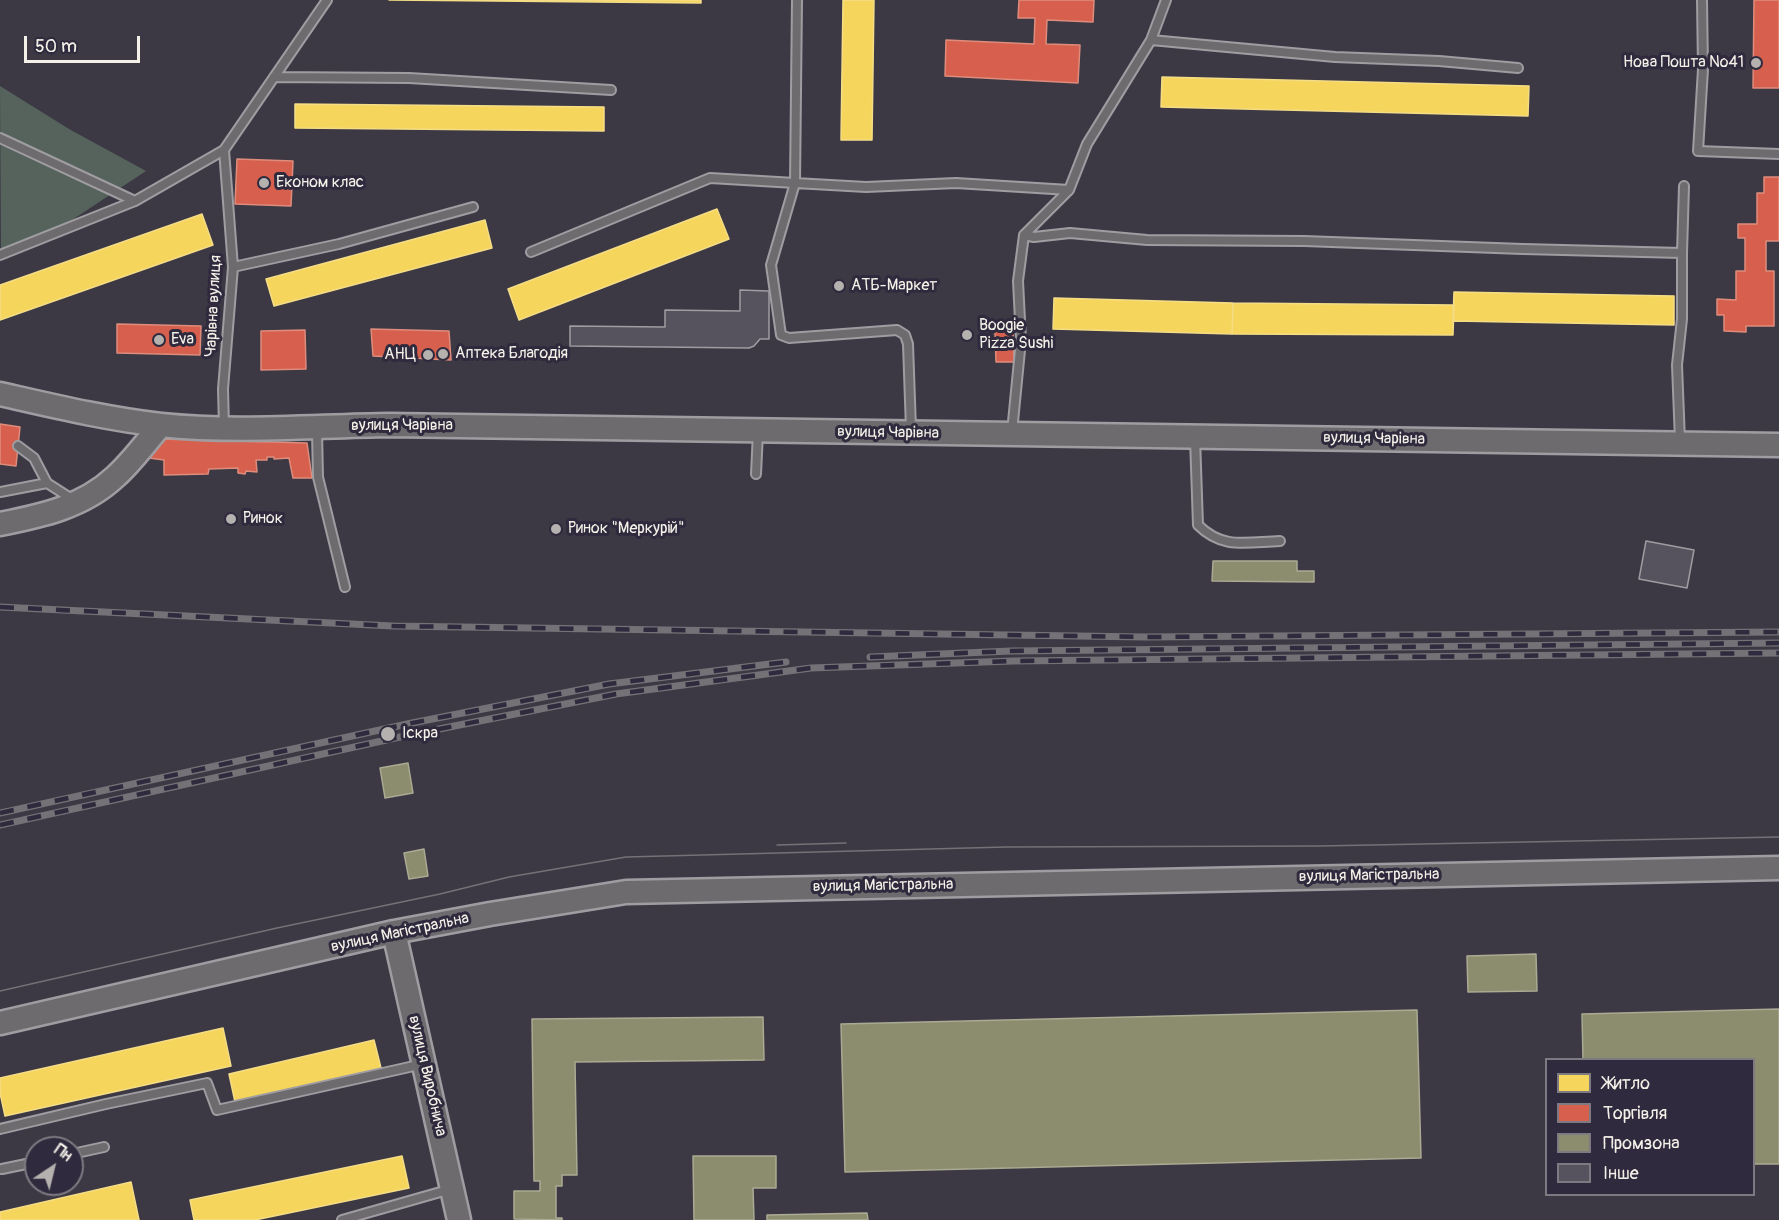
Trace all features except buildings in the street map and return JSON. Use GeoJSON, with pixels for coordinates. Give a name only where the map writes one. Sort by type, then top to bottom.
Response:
{"type":"FeatureCollection","features":[{"type":"Feature","properties":{"kind":"street","name":"вулиця Чарівна"},"geometry":{"type":"LineString","coordinates":[[0,394],[53,406],[161,424],[224,428],[389,425],[1779,445]]}},
{"type":"Feature","properties":{"kind":"street"},"geometry":{"type":"LineString","coordinates":[[0,524],[32,518],[79,503],[115,478],[161,424]]}},
{"type":"Feature","properties":{"kind":"street","name":"вулиця Магістральна"},"geometry":{"type":"LineString","coordinates":[[0,1023],[394,932],[626,892],[1779,868]]}},
{"type":"Feature","properties":{"kind":"street","name":"вулиця Виробнича"},"geometry":{"type":"LineString","coordinates":[[394,932],[459,1220]]}},
{"type":"Feature","properties":{"kind":"lane"},"geometry":{"type":"LineString","coordinates":[[0,255],[135,201],[224,150],[327,0]]}},
{"type":"Feature","properties":{"kind":"lane"},"geometry":{"type":"LineString","coordinates":[[797,0],[795,183],[771,265],[781,335],[789,338],[897,330],[905,335],[909,344],[911,433]]}},
{"type":"Feature","properties":{"kind":"lane"},"geometry":{"type":"LineString","coordinates":[[1012,434],[1021,340],[1018,281],[1024,235],[1069,190],[1088,144],[1151,40],[1166,0]]}},
{"type":"Feature","properties":{"kind":"lane"},"geometry":{"type":"LineString","coordinates":[[1702,0],[1703,69],[1698,151],[1779,154]]}},
{"type":"Feature","properties":{"kind":"lane"},"geometry":{"type":"LineString","coordinates":[[1151,40],[1335,57],[1518,68]]}},
{"type":"Feature","properties":{"kind":"lane"},"geometry":{"type":"LineString","coordinates":[[274,77],[409,78],[611,90]]}},
{"type":"Feature","properties":{"kind":"lane"},"geometry":{"type":"LineString","coordinates":[[0,138],[135,201]]}},
{"type":"Feature","properties":{"kind":"lane","name":"Чарівна вулиця"},"geometry":{"type":"LineString","coordinates":[[224,150],[233,267],[223,389],[224,428]]}},
{"type":"Feature","properties":{"kind":"lane"},"geometry":{"type":"LineString","coordinates":[[531,252],[710,178],[866,187],[956,183],[1069,190]]}},
{"type":"Feature","properties":{"kind":"lane"},"geometry":{"type":"LineString","coordinates":[[1680,443],[1677,365],[1682,319],[1684,186]]}},
{"type":"Feature","properties":{"kind":"lane"},"geometry":{"type":"LineString","coordinates":[[233,267],[339,244],[473,207]]}},
{"type":"Feature","properties":{"kind":"lane"},"geometry":{"type":"LineString","coordinates":[[1024,235],[1034,237],[1070,233],[1147,240],[1304,241],[1682,253]]}},
{"type":"Feature","properties":{"kind":"lane"},"geometry":{"type":"LineString","coordinates":[[317,426],[318,477],[345,587]]}},
{"type":"Feature","properties":{"kind":"lane"},"geometry":{"type":"LineString","coordinates":[[756,474],[758,431]]}},
{"type":"Feature","properties":{"kind":"lane"},"geometry":{"type":"LineString","coordinates":[[1195,437],[1198,525],[1209,536],[1224,542],[1280,541]]}},
{"type":"Feature","properties":{"kind":"lane"},"geometry":{"type":"LineString","coordinates":[[18,446],[34,458],[47,483],[79,503]]}},
{"type":"Feature","properties":{"kind":"lane"},"geometry":{"type":"LineString","coordinates":[[0,492],[47,483]]}},
{"type":"Feature","properties":{"kind":"lane"},"geometry":{"type":"LineString","coordinates":[[0,1129],[207,1083],[217,1110],[424,1064]]}},
{"type":"Feature","properties":{"kind":"lane"},"geometry":{"type":"LineString","coordinates":[[84,1151],[104,1147]]}},
{"type":"Feature","properties":{"kind":"lane"},"geometry":{"type":"LineString","coordinates":[[1,1167],[24,1164]]}},
{"type":"Feature","properties":{"kind":"lane"},"geometry":{"type":"LineString","coordinates":[[342,1220],[452,1189]]}},
{"type":"Feature","properties":{"kind":"shaded area"},"geometry":{"type":"Polygon","coordinates":[[[0,86],[69,129],[146,171],[69,222],[1,255],[0,86]]]}},
{"type":"Feature","properties":{"kind":"tram line"},"geometry":{"type":"LineString","coordinates":[[0,991],[509,877],[626,857],[1006,847],[1320,846],[1779,837]]}},
{"type":"Feature","properties":{"kind":"tram line"},"geometry":{"type":"LineString","coordinates":[[777,845],[846,843]]}},
{"type":"Feature","properties":{"kind":"railway"},"geometry":{"type":"LineString","coordinates":[[0,607],[393,626],[1146,637],[1779,632]]}},
{"type":"Feature","properties":{"kind":"railway"},"geometry":{"type":"LineString","coordinates":[[870,657],[1011,651],[1779,643]]}},
{"type":"Feature","properties":{"kind":"railway"},"geometry":{"type":"LineString","coordinates":[[0,825],[409,735],[616,694],[811,668],[1013,661],[1779,653]]}},
{"type":"Feature","properties":{"kind":"railway"},"geometry":{"type":"LineString","coordinates":[[0,813],[407,724],[609,684],[786,662]]}},
{"type":"Feature","properties":{"kind":"place","name":"Нова Пошта №41"},"geometry":{"type":"Point","coordinates":[1756,63]}},
{"type":"Feature","properties":{"kind":"place","name":"Економ клас"},"geometry":{"type":"Point","coordinates":[264,183]}},
{"type":"Feature","properties":{"kind":"place","name":"АТБ-Маркет"},"geometry":{"type":"Point","coordinates":[839,286]}},
{"type":"Feature","properties":{"kind":"place","name":"Boogie Pizza Sushi"},"geometry":{"type":"Point","coordinates":[967,335]}},
{"type":"Feature","properties":{"kind":"place","name":"Eva"},"geometry":{"type":"Point","coordinates":[159,340]}},
{"type":"Feature","properties":{"kind":"place","name":"Аптека Благодія"},"geometry":{"type":"Point","coordinates":[443,354]}},
{"type":"Feature","properties":{"kind":"place","name":"АНЦ"},"geometry":{"type":"Point","coordinates":[428,355]}},
{"type":"Feature","properties":{"kind":"place","name":"Ринок"},"geometry":{"type":"Point","coordinates":[231,519]}},
{"type":"Feature","properties":{"kind":"place","name":"Ринок \"Меркурій\""},"geometry":{"type":"Point","coordinates":[556,529]}},
{"type":"Feature","properties":{"kind":"place","name":"Іскра"},"geometry":{"type":"Point","coordinates":[388,734]}}]}
